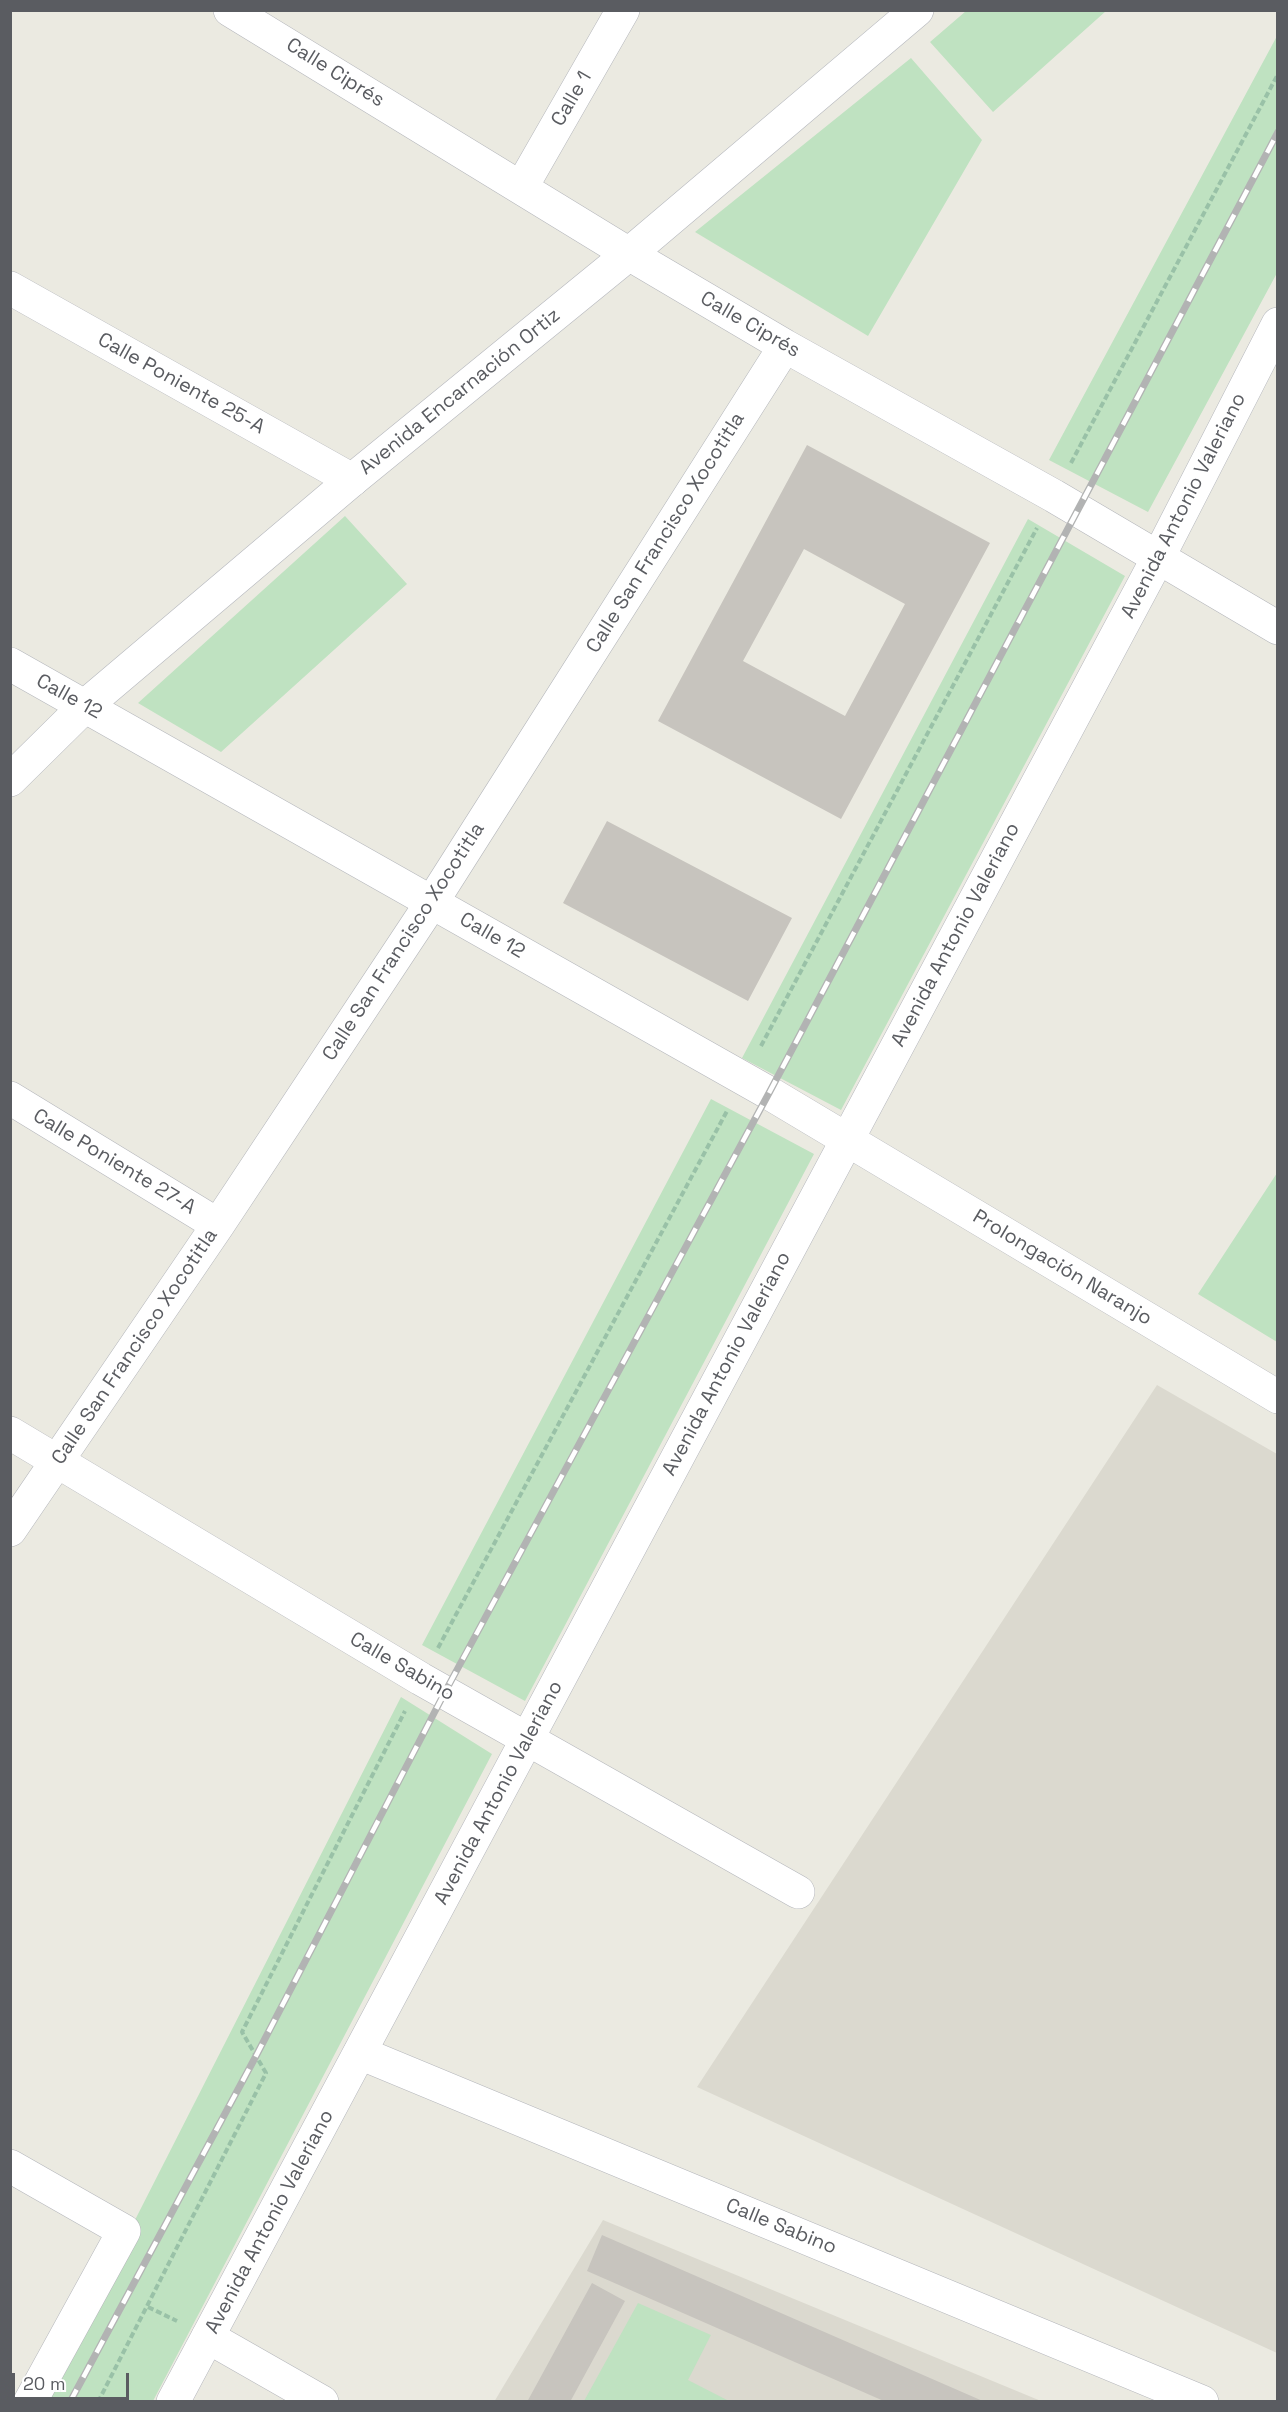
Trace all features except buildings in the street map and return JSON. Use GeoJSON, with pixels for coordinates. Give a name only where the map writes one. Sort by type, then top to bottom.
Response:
{"type":"FeatureCollection","features":[{"type":"Feature","properties":{"kind":"street","name":"Calle Ciprés"},"geometry":{"type":"LineString","coordinates":[[230,10],[280,23],[521,188],[629,254],[785,346],[1159,556],[1278,628]]}},
{"type":"Feature","properties":{"kind":"street","name":"Calle 1"},"geometry":{"type":"LineString","coordinates":[[521,188],[623,10]]}},
{"type":"Feature","properties":{"kind":"street","name":"Avenida Encarnación Ortiz"},"geometry":{"type":"LineString","coordinates":[[10,780],[85,706],[352,480],[629,254],[917,10]]}},
{"type":"Feature","properties":{"kind":"street","name":"Calle Poniente 25-A"},"geometry":{"type":"LineString","coordinates":[[10,288],[352,480]]}},
{"type":"Feature","properties":{"kind":"street","name":"Avenida Antonio Valeriano"},"geometry":{"type":"LineString","coordinates":[[173,2402],[1159,556],[1278,324]]}},
{"type":"Feature","properties":{"kind":"street","name":"Calle San Francisco Xocotitla"},"geometry":{"type":"LineString","coordinates":[[10,1530],[218,1225],[432,902],[785,346]]}},
{"type":"Feature","properties":{"kind":"street","name":"Calle 12"},"geometry":{"type":"LineString","coordinates":[[10,664],[847,1139]]}},
{"type":"Feature","properties":{"kind":"street","name":"Calle Poniente 27-A"},"geometry":{"type":"LineString","coordinates":[[10,1098],[218,1225]]}},
{"type":"Feature","properties":{"kind":"street","name":"Prolongación Naranjo"},"geometry":{"type":"LineString","coordinates":[[847,1139],[1278,1397]]}},
{"type":"Feature","properties":{"kind":"street","name":"Calle Sabino"},"geometry":{"type":"LineString","coordinates":[[10,1433],[421,1679],[798,1892]]}},
{"type":"Feature","properties":{"kind":"street","name":"Calle Sabino"},"geometry":{"type":"LineString","coordinates":[[360,2054],[1202,2402]]}},
{"type":"Feature","properties":{"kind":"street"},"geometry":{"type":"LineString","coordinates":[[10,2166],[124,2231],[30,2402]]}},
{"type":"Feature","properties":{"kind":"street"},"geometry":{"type":"LineString","coordinates":[[208,2337],[322,2402]]}},
{"type":"Feature","properties":{"kind":"path"},"geometry":{"type":"LineString","coordinates":[[98,2402],[266,2073],[242,2032],[421,1679],[744,1079],[1278,74]]}},
{"type":"Feature","properties":{"kind":"shaded area"},"geometry":{"type":"Polygon","coordinates":[[[1157,1385],[1277,1454],[1277,2353],[697,2087],[1157,1385]]]}},
{"type":"Feature","properties":{"kind":"shaded area"},"geometry":{"type":"Polygon","coordinates":[[[603,2220],[1041,2401],[494,2402],[603,2220]]]}},
{"type":"Feature","properties":{"kind":"green space"},"geometry":{"type":"Polygon","coordinates":[[[966,11],[1106,11],[993,112],[930,42],[966,11]]]}},
{"type":"Feature","properties":{"kind":"green space"},"geometry":{"type":"Polygon","coordinates":[[[1277,36],[1277,273],[1148,512],[1049,460],[1277,36]]]}},
{"type":"Feature","properties":{"kind":"green space"},"geometry":{"type":"Polygon","coordinates":[[[911,58],[982,140],[868,336],[695,232],[911,58]]]}},
{"type":"Feature","properties":{"kind":"green space"},"geometry":{"type":"Polygon","coordinates":[[[345,516],[407,584],[221,752],[138,703],[345,516]]]}},
{"type":"Feature","properties":{"kind":"green space"},"geometry":{"type":"Polygon","coordinates":[[[1028,519],[1125,576],[841,1110],[742,1058],[1028,519]]]}},
{"type":"Feature","properties":{"kind":"green space"},"geometry":{"type":"Polygon","coordinates":[[[711,1099],[814,1154],[525,1701],[422,1645],[711,1099]]]}},
{"type":"Feature","properties":{"kind":"green space"},"geometry":{"type":"Polygon","coordinates":[[[1277,1173],[1277,1342],[1198,1294],[1277,1173]]]}},
{"type":"Feature","properties":{"kind":"green space"},"geometry":{"type":"Polygon","coordinates":[[[401,1697],[492,1754],[153,2401],[37,2402],[136,2218],[401,1697]]]}},
{"type":"Feature","properties":{"kind":"green space"},"geometry":{"type":"Polygon","coordinates":[[[638,2303],[711,2335],[688,2380],[729,2401],[584,2401],[638,2303]]]}},
{"type":"Feature","properties":{"kind":"railway"},"geometry":{"type":"LineString","coordinates":[[70,2402],[256,2056],[445,1692],[769,1093],[1278,132]]}}]}
